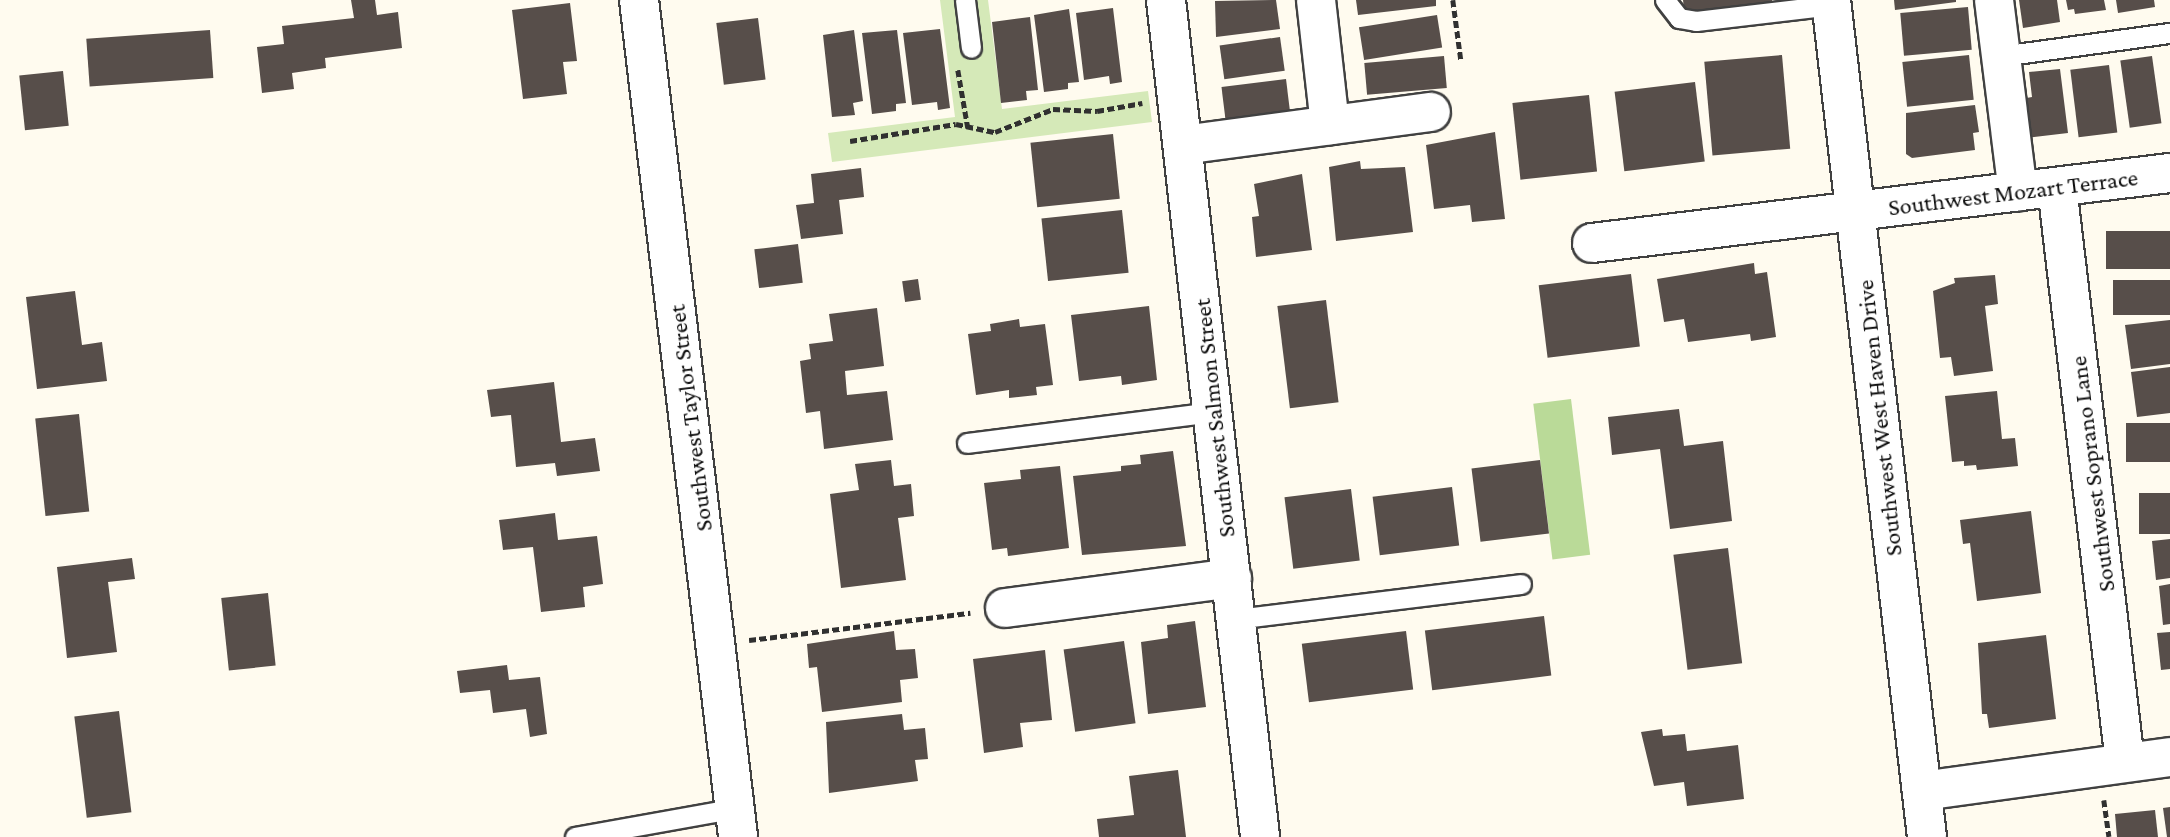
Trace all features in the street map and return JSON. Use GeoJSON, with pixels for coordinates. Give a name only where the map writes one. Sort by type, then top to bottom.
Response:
{"type":"FeatureCollection","features":[{"type":"Feature","properties":{"kind":"street","name":"Southwest Taylor Street"},"geometry":{"type":"LineString","coordinates":[[639,0],[737,822]]}},
{"type":"Feature","properties":{"kind":"street","name":"Southwest Salmon Street"},"geometry":{"type":"LineString","coordinates":[[1166,0],[1260,837]]}},
{"type":"Feature","properties":{"kind":"street"},"geometry":{"type":"LineString","coordinates":[[1316,0],[1329,125]]}},
{"type":"Feature","properties":{"kind":"street"},"geometry":{"type":"LineString","coordinates":[[1994,0],[2018,192]]}},
{"type":"Feature","properties":{"kind":"street","name":"Southwest West Haven Drive"},"geometry":{"type":"LineString","coordinates":[[1831,3],[1927,837]]}},
{"type":"Feature","properties":{"kind":"street"},"geometry":{"type":"LineString","coordinates":[[1183,145],[1431,112]]}},
{"type":"Feature","properties":{"kind":"street","name":"Southwest Mozart Terrace"},"geometry":{"type":"LineString","coordinates":[[1592,243],[2170,173]]}},
{"type":"Feature","properties":{"kind":"street","name":"Southwest Soprano Lane"},"geometry":{"type":"LineString","coordinates":[[2057,187],[2125,762]]}},
{"type":"Feature","properties":{"kind":"street"},"geometry":{"type":"LineString","coordinates":[[1004,608],[1232,578]]}},
{"type":"Feature","properties":{"kind":"street"},"geometry":{"type":"LineString","coordinates":[[1922,791],[2170,757]]}},
{"type":"Feature","properties":{"kind":"lane"},"geometry":{"type":"LineString","coordinates":[[965,0],[971,48]]}},
{"type":"Feature","properties":{"kind":"lane"},"geometry":{"type":"LineString","coordinates":[[1665,0],[1679,19],[1696,22],[1831,3]]}},
{"type":"Feature","properties":{"kind":"lane"},"geometry":{"type":"LineString","coordinates":[[2001,56],[2170,33]]}},
{"type":"Feature","properties":{"kind":"lane"},"geometry":{"type":"LineString","coordinates":[[967,443],[1213,412]]}},
{"type":"Feature","properties":{"kind":"lane"},"geometry":{"type":"LineString","coordinates":[[1236,620],[1521,584]]}},
{"type":"Feature","properties":{"kind":"lane"},"geometry":{"type":"LineString","coordinates":[[575,837],[737,822]]}},
{"type":"Feature","properties":{"kind":"path"},"geometry":{"type":"LineString","coordinates":[[1453,0],[1461,60]]}},
{"type":"Feature","properties":{"kind":"path"},"geometry":{"type":"LineString","coordinates":[[968,128],[958,77],[959,62],[971,48]]}},
{"type":"Feature","properties":{"kind":"path"},"geometry":{"type":"LineString","coordinates":[[850,141],[925,127],[995,132],[1053,109],[1114,110],[1178,99]]}},
{"type":"Feature","properties":{"kind":"path"},"geometry":{"type":"LineString","coordinates":[[717,644],[1004,608]]}},
{"type":"Feature","properties":{"kind":"green space"},"geometry":{"type":"Polygon","coordinates":[[[940,0],[988,0],[1002,109],[1148,91],[1152,122],[832,162],[828,133],[955,117],[940,0]]]}},
{"type":"Feature","properties":{"kind":"green space"},"geometry":{"type":"Polygon","coordinates":[[[1571,399],[1590,555],[1552,559],[1533,404],[1571,399]]]}},
{"type":"Feature","properties":{"kind":"building"},"geometry":{"type":"Polygon","coordinates":[[[351,0],[375,0],[377,15],[398,12],[402,48],[325,58],[326,68],[292,73],[294,89],[262,93],[257,47],[284,44],[282,26],[354,18],[351,0]]]}},
{"type":"Feature","properties":{"kind":"building"},"geometry":{"type":"Polygon","coordinates":[[[1276,0],[1280,29],[1216,37],[1215,1],[1276,0]]]}},
{"type":"Feature","properties":{"kind":"building"},"geometry":{"type":"Polygon","coordinates":[[[1356,0],[1436,0],[1436,6],[1358,15],[1356,0]]]}},
{"type":"Feature","properties":{"kind":"building"},"geometry":{"type":"Polygon","coordinates":[[[1683,0],[1772,0],[1773,6],[1685,18],[1683,0]]]}},
{"type":"Feature","properties":{"kind":"building"},"geometry":{"type":"Polygon","coordinates":[[[1894,0],[1956,0],[1956,2],[1895,10],[1894,0]]]}},
{"type":"Feature","properties":{"kind":"building"},"geometry":{"type":"Polygon","coordinates":[[[2019,0],[2057,0],[2060,22],[2023,28],[2019,0]]]}},
{"type":"Feature","properties":{"kind":"building"},"geometry":{"type":"Polygon","coordinates":[[[2066,0],[2104,0],[2106,10],[2075,14],[2074,9],[2068,10],[2066,0]]]}},
{"type":"Feature","properties":{"kind":"building"},"geometry":{"type":"Polygon","coordinates":[[[2116,0],[2154,0],[2155,7],[2118,13],[2116,0]]]}},
{"type":"Feature","properties":{"kind":"building"},"geometry":{"type":"Polygon","coordinates":[[[570,3],[577,61],[563,62],[567,94],[523,99],[512,10],[570,3]]]}},
{"type":"Feature","properties":{"kind":"building"},"geometry":{"type":"Polygon","coordinates":[[[1968,7],[1972,50],[1904,56],[1900,13],[1968,7]]]}},
{"type":"Feature","properties":{"kind":"building"},"geometry":{"type":"Polygon","coordinates":[[[1113,8],[1122,82],[1110,84],[1109,76],[1084,80],[1076,13],[1113,8]]]}},
{"type":"Feature","properties":{"kind":"building"},"geometry":{"type":"Polygon","coordinates":[[[1069,9],[1079,82],[1068,83],[1068,89],[1044,92],[1034,15],[1069,9]]]}},
{"type":"Feature","properties":{"kind":"building"},"geometry":{"type":"Polygon","coordinates":[[[1437,15],[1442,48],[1364,60],[1359,27],[1437,15]]]}},
{"type":"Feature","properties":{"kind":"building"},"geometry":{"type":"Polygon","coordinates":[[[1030,17],[1038,90],[1026,91],[1027,100],[1001,103],[992,22],[1030,17]]]}},
{"type":"Feature","properties":{"kind":"building"},"geometry":{"type":"Polygon","coordinates":[[[758,18],[766,80],[724,85],[716,23],[758,18]]]}},
{"type":"Feature","properties":{"kind":"building"},"geometry":{"type":"Polygon","coordinates":[[[940,29],[950,108],[938,110],[937,102],[912,105],[903,33],[940,29]]]}},
{"type":"Feature","properties":{"kind":"building"},"geometry":{"type":"Polygon","coordinates":[[[210,30],[213,78],[90,87],[86,39],[210,30]]]}},
{"type":"Feature","properties":{"kind":"building"},"geometry":{"type":"Polygon","coordinates":[[[854,30],[863,101],[853,103],[855,115],[832,117],[823,35],[854,30]]]}},
{"type":"Feature","properties":{"kind":"building"},"geometry":{"type":"Polygon","coordinates":[[[897,30],[906,103],[896,104],[896,111],[872,114],[862,33],[897,30]]]}},
{"type":"Feature","properties":{"kind":"building"},"geometry":{"type":"Polygon","coordinates":[[[1280,37],[1285,71],[1224,79],[1220,45],[1280,37]]]}},
{"type":"Feature","properties":{"kind":"building"},"geometry":{"type":"Polygon","coordinates":[[[1782,55],[1790,149],[1712,155],[1704,62],[1782,55]]]}},
{"type":"Feature","properties":{"kind":"building"},"geometry":{"type":"Polygon","coordinates":[[[1969,55],[1974,100],[1907,107],[1902,62],[1969,55]]]}},
{"type":"Feature","properties":{"kind":"building"},"geometry":{"type":"Polygon","coordinates":[[[1444,56],[1447,88],[1367,95],[1364,63],[1444,56]]]}},
{"type":"Feature","properties":{"kind":"building"},"geometry":{"type":"Polygon","coordinates":[[[2152,56],[2161,123],[2130,128],[2120,60],[2152,56]]]}},
{"type":"Feature","properties":{"kind":"building"},"geometry":{"type":"Polygon","coordinates":[[[2109,65],[2117,132],[2079,137],[2070,70],[2109,65]]]}},
{"type":"Feature","properties":{"kind":"building"},"geometry":{"type":"Polygon","coordinates":[[[2060,69],[2068,133],[2026,138],[2021,99],[2032,97],[2029,72],[2060,69]]]}},
{"type":"Feature","properties":{"kind":"building"},"geometry":{"type":"Polygon","coordinates":[[[63,71],[69,126],[25,130],[19,76],[63,71]]]}},
{"type":"Feature","properties":{"kind":"building"},"geometry":{"type":"Polygon","coordinates":[[[1286,79],[1290,114],[1226,122],[1221,87],[1286,79]]]}},
{"type":"Feature","properties":{"kind":"building"},"geometry":{"type":"Polygon","coordinates":[[[1695,82],[1705,161],[1624,171],[1615,92],[1695,82]]]}},
{"type":"Feature","properties":{"kind":"building"},"geometry":{"type":"Polygon","coordinates":[[[1589,95],[1597,172],[1520,180],[1512,103],[1589,95]]]}},
{"type":"Feature","properties":{"kind":"building"},"geometry":{"type":"Polygon","coordinates":[[[1975,105],[1979,132],[1973,133],[1975,150],[1912,158],[1906,154],[1906,113],[1975,105]]]}},
{"type":"Feature","properties":{"kind":"building"},"geometry":{"type":"Polygon","coordinates":[[[1495,132],[1505,219],[1472,222],[1470,205],[1434,209],[1426,145],[1495,132]]]}},
{"type":"Feature","properties":{"kind":"building"},"geometry":{"type":"Polygon","coordinates":[[[1113,134],[1120,199],[1037,207],[1030,143],[1113,134]]]}},
{"type":"Feature","properties":{"kind":"building"},"geometry":{"type":"Polygon","coordinates":[[[1360,161],[1361,169],[1405,167],[1413,232],[1336,241],[1329,167],[1360,161]]]}},
{"type":"Feature","properties":{"kind":"building"},"geometry":{"type":"Polygon","coordinates":[[[861,168],[864,197],[839,200],[843,234],[801,239],[796,205],[814,203],[811,174],[861,168]]]}},
{"type":"Feature","properties":{"kind":"building"},"geometry":{"type":"Polygon","coordinates":[[[1302,174],[1312,250],[1256,257],[1252,217],[1259,216],[1254,184],[1302,174]]]}},
{"type":"Feature","properties":{"kind":"building"},"geometry":{"type":"Polygon","coordinates":[[[1122,210],[1129,273],[1048,281],[1041,218],[1122,210]]]}},
{"type":"Feature","properties":{"kind":"building"},"geometry":{"type":"Polygon","coordinates":[[[2106,231],[2170,231],[2170,269],[2106,269],[2106,231]]]}},
{"type":"Feature","properties":{"kind":"building"},"geometry":{"type":"Polygon","coordinates":[[[798,244],[803,283],[759,288],[754,249],[798,244]]]}},
{"type":"Feature","properties":{"kind":"building"},"geometry":{"type":"Polygon","coordinates":[[[1754,263],[1755,274],[1767,272],[1776,337],[1751,341],[1750,334],[1688,342],[1684,319],[1664,322],[1657,279],[1754,263]]]}},
{"type":"Feature","properties":{"kind":"building"},"geometry":{"type":"Polygon","coordinates":[[[1631,274],[1640,346],[1548,358],[1539,285],[1631,274]]]}},
{"type":"Feature","properties":{"kind":"building"},"geometry":{"type":"Polygon","coordinates":[[[1995,275],[1998,304],[1985,306],[1993,371],[1954,376],[1951,357],[1940,358],[1933,291],[1955,283],[1954,278],[1995,275]]]}},
{"type":"Feature","properties":{"kind":"building"},"geometry":{"type":"Polygon","coordinates":[[[918,279],[921,300],[905,302],[902,281],[918,279]]]}},
{"type":"Feature","properties":{"kind":"building"},"geometry":{"type":"Polygon","coordinates":[[[2113,280],[2170,280],[2170,315],[2113,315],[2113,280]]]}},
{"type":"Feature","properties":{"kind":"building"},"geometry":{"type":"Polygon","coordinates":[[[75,291],[82,345],[102,342],[107,381],[37,389],[26,297],[75,291]]]}},
{"type":"Feature","properties":{"kind":"building"},"geometry":{"type":"Polygon","coordinates":[[[1326,300],[1339,402],[1290,408],[1277,306],[1326,300]]]}},
{"type":"Feature","properties":{"kind":"building"},"geometry":{"type":"Polygon","coordinates":[[[1149,306],[1157,380],[1122,385],[1121,376],[1079,381],[1071,315],[1149,306]]]}},
{"type":"Feature","properties":{"kind":"building"},"geometry":{"type":"Polygon","coordinates":[[[877,308],[884,366],[845,371],[847,395],[887,391],[893,440],[824,449],[820,411],[806,413],[800,361],[811,359],[809,344],[833,341],[829,314],[877,308]]]}},
{"type":"Feature","properties":{"kind":"building"},"geometry":{"type":"Polygon","coordinates":[[[1019,319],[1020,327],[1045,324],[1053,385],[1036,387],[1037,395],[1009,398],[1009,390],[976,395],[968,334],[991,331],[990,324],[1019,319]]]}},
{"type":"Feature","properties":{"kind":"building"},"geometry":{"type":"Polygon","coordinates":[[[2170,320],[2170,364],[2131,369],[2125,325],[2170,320]]]}},
{"type":"Feature","properties":{"kind":"building"},"geometry":{"type":"Polygon","coordinates":[[[2170,367],[2170,413],[2137,417],[2131,372],[2170,367]]]}},
{"type":"Feature","properties":{"kind":"building"},"geometry":{"type":"Polygon","coordinates":[[[554,382],[561,442],[595,438],[600,471],[557,476],[555,463],[516,467],[511,415],[491,417],[487,390],[554,382]]]}},
{"type":"Feature","properties":{"kind":"building"},"geometry":{"type":"Polygon","coordinates":[[[1997,391],[2002,439],[2015,438],[2018,466],[1977,470],[1976,465],[1964,466],[1964,461],[1952,462],[1945,396],[1997,391]]]}},
{"type":"Feature","properties":{"kind":"building"},"geometry":{"type":"Polygon","coordinates":[[[1679,409],[1684,446],[1723,441],[1732,521],[1670,529],[1660,449],[1612,455],[1608,417],[1679,409]]]}},
{"type":"Feature","properties":{"kind":"building"},"geometry":{"type":"Polygon","coordinates":[[[79,414],[89,511],[45,516],[35,419],[79,414]]]}},
{"type":"Feature","properties":{"kind":"building"},"geometry":{"type":"Polygon","coordinates":[[[2126,423],[2170,423],[2170,462],[2126,462],[2126,423]]]}},
{"type":"Feature","properties":{"kind":"building"},"geometry":{"type":"Polygon","coordinates":[[[1173,451],[1186,546],[1082,555],[1073,476],[1121,471],[1121,466],[1141,464],[1140,455],[1173,451]]]}},
{"type":"Feature","properties":{"kind":"building"},"geometry":{"type":"Polygon","coordinates":[[[891,460],[894,486],[911,484],[914,516],[898,518],[906,580],[841,588],[830,494],[859,490],[855,464],[891,460]]]}},
{"type":"Feature","properties":{"kind":"building"},"geometry":{"type":"Polygon","coordinates":[[[1540,460],[1549,533],[1481,542],[1472,468],[1540,460]]]}},
{"type":"Feature","properties":{"kind":"building"},"geometry":{"type":"Polygon","coordinates":[[[1060,466],[1069,548],[1008,556],[1007,548],[992,550],[984,483],[1021,479],[1020,470],[1060,466]]]}},
{"type":"Feature","properties":{"kind":"building"},"geometry":{"type":"Polygon","coordinates":[[[1452,487],[1459,546],[1380,555],[1373,497],[1452,487]]]}},
{"type":"Feature","properties":{"kind":"building"},"geometry":{"type":"Polygon","coordinates":[[[1351,489],[1360,560],[1293,569],[1284,497],[1351,489]]]}},
{"type":"Feature","properties":{"kind":"building"},"geometry":{"type":"Polygon","coordinates":[[[2139,493],[2170,493],[2170,534],[2139,534],[2139,493]]]}},
{"type":"Feature","properties":{"kind":"building"},"geometry":{"type":"Polygon","coordinates":[[[2031,511],[2041,593],[1977,601],[1970,543],[1963,544],[1960,520],[2031,511]]]}},
{"type":"Feature","properties":{"kind":"building"},"geometry":{"type":"Polygon","coordinates":[[[555,513],[558,540],[597,536],[603,584],[583,587],[585,607],[541,612],[533,547],[503,550],[499,520],[555,513]]]}},
{"type":"Feature","properties":{"kind":"building"},"geometry":{"type":"Polygon","coordinates":[[[2170,539],[2170,578],[2156,580],[2152,541],[2170,539]]]}},
{"type":"Feature","properties":{"kind":"building"},"geometry":{"type":"Polygon","coordinates":[[[1728,548],[1742,663],[1688,670],[1673,555],[1728,548]]]}},
{"type":"Feature","properties":{"kind":"building"},"geometry":{"type":"Polygon","coordinates":[[[132,558],[135,579],[108,582],[117,652],[67,658],[57,567],[132,558]]]}},
{"type":"Feature","properties":{"kind":"building"},"geometry":{"type":"Polygon","coordinates":[[[2170,584],[2170,624],[2163,625],[2159,586],[2170,584]]]}},
{"type":"Feature","properties":{"kind":"building"},"geometry":{"type":"Polygon","coordinates":[[[268,593],[276,666],[229,671],[221,598],[268,593]]]}},
{"type":"Feature","properties":{"kind":"building"},"geometry":{"type":"Polygon","coordinates":[[[1544,616],[1551,676],[1432,690],[1425,631],[1544,616]]]}},
{"type":"Feature","properties":{"kind":"building"},"geometry":{"type":"Polygon","coordinates":[[[1195,621],[1206,707],[1148,714],[1141,642],[1168,638],[1167,625],[1195,621]]]}},
{"type":"Feature","properties":{"kind":"building"},"geometry":{"type":"Polygon","coordinates":[[[894,631],[896,650],[915,649],[918,678],[900,680],[902,702],[822,712],[817,667],[809,668],[807,644],[894,631]]]}},
{"type":"Feature","properties":{"kind":"building"},"geometry":{"type":"Polygon","coordinates":[[[1406,631],[1413,690],[1309,702],[1302,644],[1406,631]]]}},
{"type":"Feature","properties":{"kind":"building"},"geometry":{"type":"Polygon","coordinates":[[[2170,632],[2170,669],[2161,670],[2157,633],[2170,632]]]}},
{"type":"Feature","properties":{"kind":"building"},"geometry":{"type":"Polygon","coordinates":[[[2046,635],[2056,719],[1989,728],[1987,714],[1982,714],[1978,643],[2046,635]]]}},
{"type":"Feature","properties":{"kind":"building"},"geometry":{"type":"Polygon","coordinates":[[[1124,641],[1136,723],[1075,732],[1064,649],[1124,641]]]}},
{"type":"Feature","properties":{"kind":"building"},"geometry":{"type":"Polygon","coordinates":[[[1045,650],[1052,720],[1020,723],[1023,747],[984,753],[973,659],[1045,650]]]}},
{"type":"Feature","properties":{"kind":"building"},"geometry":{"type":"Polygon","coordinates":[[[507,665],[509,680],[540,677],[547,734],[530,737],[526,709],[493,713],[490,690],[460,693],[457,671],[507,665]]]}},
{"type":"Feature","properties":{"kind":"building"},"geometry":{"type":"Polygon","coordinates":[[[119,711],[131,812],[87,818],[74,716],[119,711]]]}},
{"type":"Feature","properties":{"kind":"building"},"geometry":{"type":"Polygon","coordinates":[[[902,714],[904,730],[925,728],[928,759],[915,760],[918,781],[829,793],[826,722],[902,714]]]}},
{"type":"Feature","properties":{"kind":"building"},"geometry":{"type":"Polygon","coordinates":[[[1662,729],[1663,736],[1685,734],[1687,751],[1738,745],[1744,799],[1687,806],[1684,782],[1654,786],[1641,732],[1662,729]]]}},
{"type":"Feature","properties":{"kind":"building"},"geometry":{"type":"Polygon","coordinates":[[[1178,770],[1186,837],[1099,837],[1097,819],[1134,815],[1129,776],[1178,770]]]}},
{"type":"Feature","properties":{"kind":"building"},"geometry":{"type":"Polygon","coordinates":[[[2170,807],[2170,837],[2167,837],[2163,808],[2170,807]]]}},
{"type":"Feature","properties":{"kind":"building"},"geometry":{"type":"Polygon","coordinates":[[[2155,810],[2158,837],[2117,837],[2115,814],[2155,810]]]}}]}
